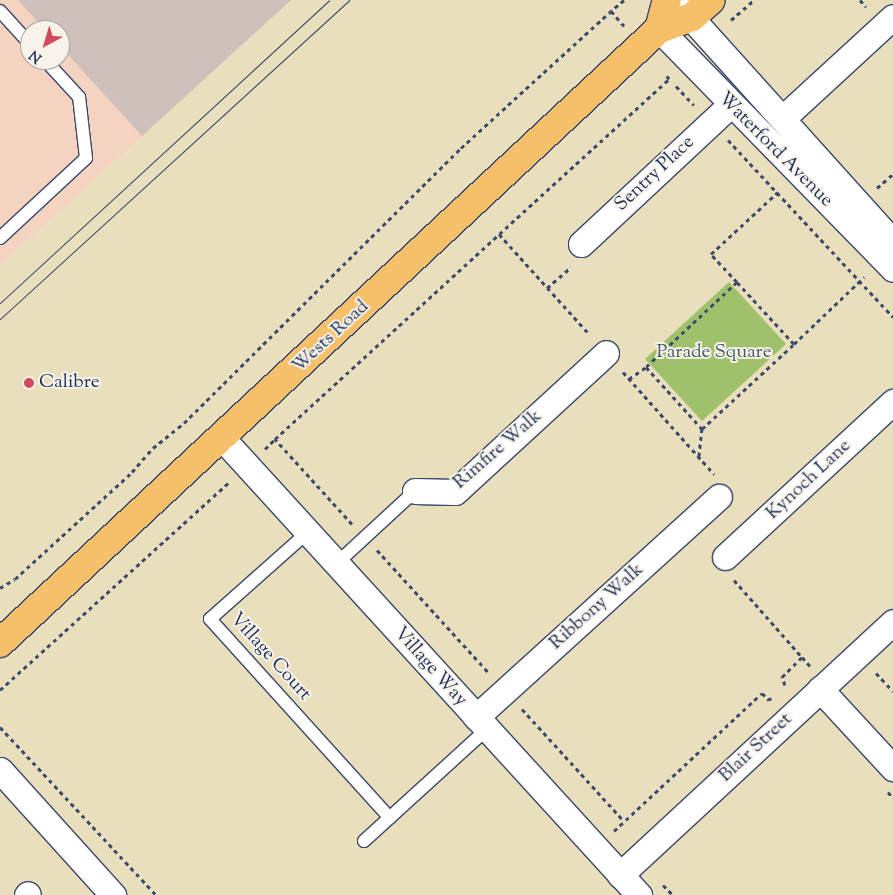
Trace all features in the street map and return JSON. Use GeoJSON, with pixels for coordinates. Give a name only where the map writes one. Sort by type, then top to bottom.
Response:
{"type":"FeatureCollection","features":[{"type":"Feature","properties":{"kind":"main road"},"geometry":{"type":"LineString","coordinates":[[651,37],[667,0]]}},
{"type":"Feature","properties":{"kind":"main road","name":"Wests Road"},"geometry":{"type":"LineString","coordinates":[[0,643],[651,37],[693,6]]}},
{"type":"Feature","properties":{"kind":"street","name":"Waterford Avenue"},"geometry":{"type":"LineString","coordinates":[[693,6],[783,118],[890,257]]}},
{"type":"Feature","properties":{"kind":"street"},"geometry":{"type":"LineString","coordinates":[[783,118],[893,16]]}},
{"type":"Feature","properties":{"kind":"street","name":"Waterford Avenue"},"geometry":{"type":"LineString","coordinates":[[651,37],[730,105],[890,257]]}},
{"type":"Feature","properties":{"kind":"street","name":"Sentry Place"},"geometry":{"type":"LineString","coordinates":[[580,244],[730,105]]}},
{"type":"Feature","properties":{"kind":"street","name":"Rimfire Walk"},"geometry":{"type":"LineString","coordinates":[[415,491],[455,492],[606,353]]}},
{"type":"Feature","properties":{"kind":"street","name":"Kynoch Lane"},"geometry":{"type":"LineString","coordinates":[[725,557],[893,402]]}},
{"type":"Feature","properties":{"kind":"street","name":"Village Way"},"geometry":{"type":"LineString","coordinates":[[222,438],[639,895]]}},
{"type":"Feature","properties":{"kind":"street","name":"Ribbony Walk"},"geometry":{"type":"LineString","coordinates":[[481,723],[505,690],[719,497]]}},
{"type":"Feature","properties":{"kind":"street","name":"Blair Street"},"geometry":{"type":"LineString","coordinates":[[620,875],[893,622]]}},
{"type":"Feature","properties":{"kind":"street"},"geometry":{"type":"LineString","coordinates":[[820,689],[893,768]]}},
{"type":"Feature","properties":{"kind":"street"},"geometry":{"type":"LineString","coordinates":[[0,770],[113,895]]}},
{"type":"Feature","properties":{"kind":"lane"},"geometry":{"type":"LineString","coordinates":[[0,11],[20,33]]}},
{"type":"Feature","properties":{"kind":"lane"},"geometry":{"type":"LineString","coordinates":[[0,238],[86,158],[79,97],[54,70]]}},
{"type":"Feature","properties":{"kind":"lane","name":"Rimfire Walk"},"geometry":{"type":"LineString","coordinates":[[336,564],[415,491]]}},
{"type":"Feature","properties":{"kind":"lane","name":"Village Court"},"geometry":{"type":"LineString","coordinates":[[308,532],[210,619],[390,818]]}},
{"type":"Feature","properties":{"kind":"lane"},"geometry":{"type":"LineString","coordinates":[[364,841],[390,818],[481,723]]}},
{"type":"Feature","properties":{"kind":"path"},"geometry":{"type":"LineString","coordinates":[[0,588],[15,579],[132,472],[153,448],[184,423],[461,148],[624,0]]}},
{"type":"Feature","properties":{"kind":"path"},"geometry":{"type":"LineString","coordinates":[[728,23],[754,0]]}},
{"type":"Feature","properties":{"kind":"path"},"geometry":{"type":"LineString","coordinates":[[611,12],[651,37],[669,79],[778,192],[893,317]]}},
{"type":"Feature","properties":{"kind":"path"},"geometry":{"type":"LineString","coordinates":[[0,690],[669,79]]}},
{"type":"Feature","properties":{"kind":"path"},"geometry":{"type":"LineString","coordinates":[[875,190],[893,174]]}},
{"type":"Feature","properties":{"kind":"path"},"geometry":{"type":"LineString","coordinates":[[778,192],[711,254],[794,344]]}},
{"type":"Feature","properties":{"kind":"path"},"geometry":{"type":"LineString","coordinates":[[499,234],[724,485],[719,497]]}},
{"type":"Feature","properties":{"kind":"path"},"geometry":{"type":"LineString","coordinates":[[699,456],[702,429],[860,281],[890,257]]}},
{"type":"Feature","properties":{"kind":"path"},"geometry":{"type":"LineString","coordinates":[[630,379],[646,367],[737,282]]}},
{"type":"Feature","properties":{"kind":"path"},"geometry":{"type":"LineString","coordinates":[[646,367],[702,429]]}},
{"type":"Feature","properties":{"kind":"path"},"geometry":{"type":"LineString","coordinates":[[275,439],[624,821]]}},
{"type":"Feature","properties":{"kind":"path"},"geometry":{"type":"LineString","coordinates":[[725,557],[727,572],[802,657],[811,667],[818,661]]}},
{"type":"Feature","properties":{"kind":"path"},"geometry":{"type":"LineString","coordinates":[[781,689],[787,684],[782,677],[802,657]]}},
{"type":"Feature","properties":{"kind":"path"},"geometry":{"type":"LineString","coordinates":[[876,673],[893,691]]}},
{"type":"Feature","properties":{"kind":"path"},"geometry":{"type":"LineString","coordinates":[[596,848],[762,693],[769,700],[775,694]]}},
{"type":"Feature","properties":{"kind":"path"},"geometry":{"type":"LineString","coordinates":[[0,727],[156,895]]}},
{"type":"Feature","properties":{"kind":"shaded area"},"geometry":{"type":"Polygon","coordinates":[[[0,0],[18,0],[36,20],[20,20],[20,70],[70,70],[70,57],[142,136],[0,265],[0,0]]]}},
{"type":"Feature","properties":{"kind":"shaded area"},"geometry":{"type":"Polygon","coordinates":[[[18,0],[291,0],[142,136],[70,57],[70,20],[36,20],[18,0]]]}},
{"type":"Feature","properties":{"kind":"green space","name":"Parade Square"},"geometry":{"type":"Polygon","coordinates":[[[729,282],[786,344],[702,421],[645,359],[729,282]]]}},
{"type":"Feature","properties":{"kind":"tram line"},"geometry":{"type":"LineString","coordinates":[[0,303],[329,0]]}},
{"type":"Feature","properties":{"kind":"tram line"},"geometry":{"type":"LineString","coordinates":[[0,319],[349,0]]}},
{"type":"Feature","properties":{"kind":"place","name":"Calibre"},"geometry":{"type":"Point","coordinates":[29,383]}}]}
